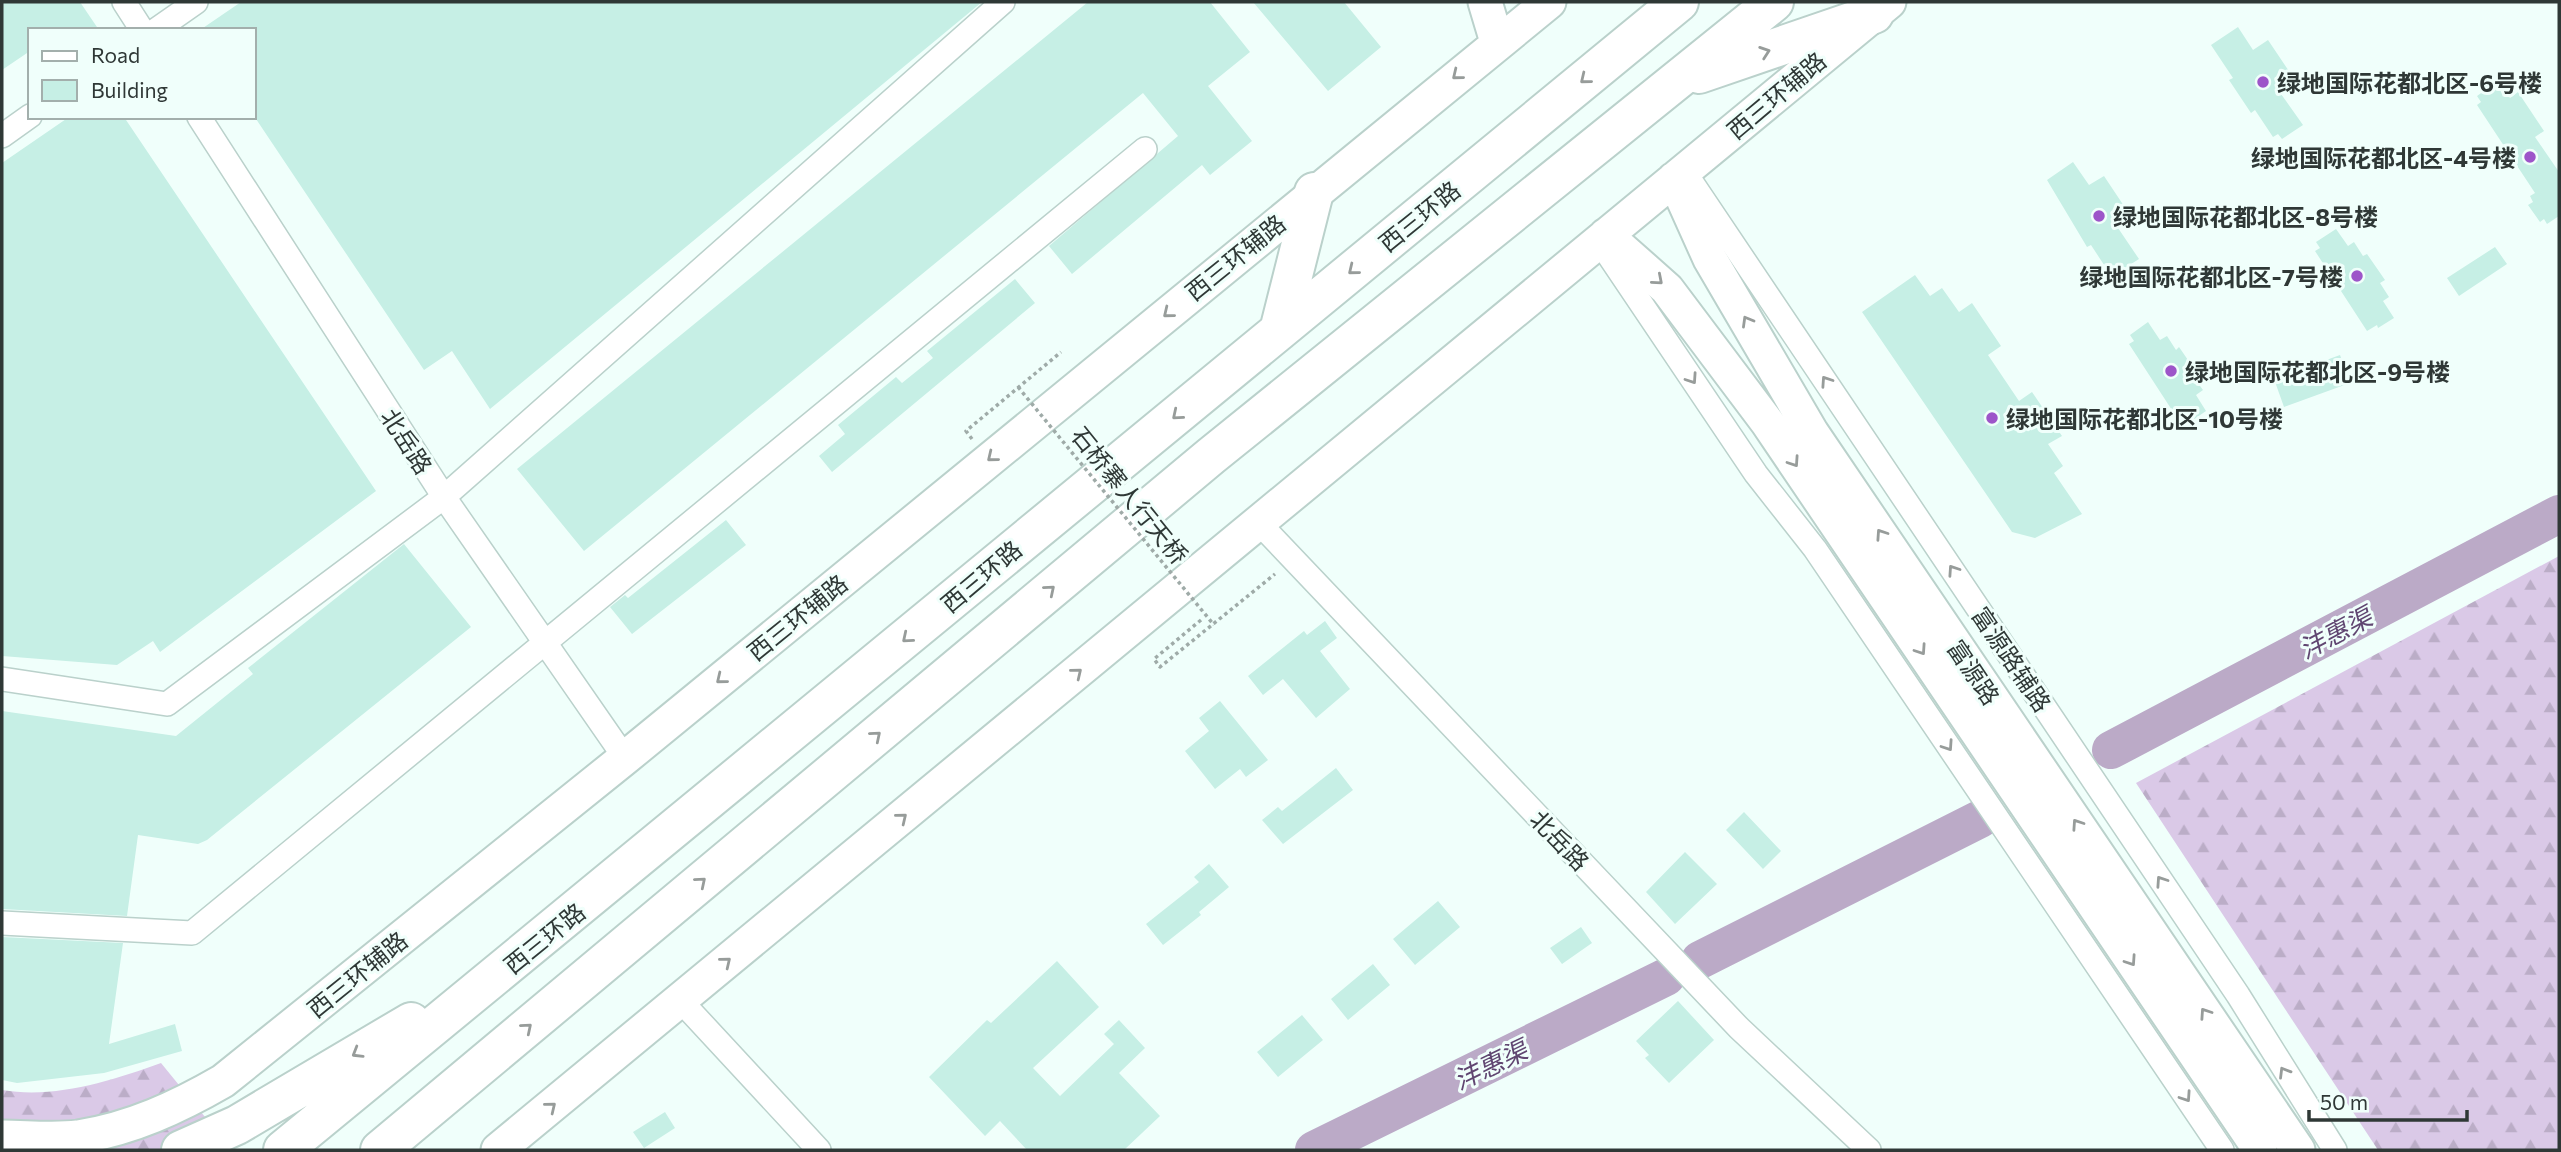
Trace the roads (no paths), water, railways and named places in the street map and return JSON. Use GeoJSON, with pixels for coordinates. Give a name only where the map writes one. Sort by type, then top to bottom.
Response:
{"type":"FeatureCollection","features":[{"type":"Feature","properties":{"kind":"highway"},"geometry":{"type":"LineString","coordinates":[[1638,36],[1659,2]]}},
{"type":"Feature","properties":{"kind":"highway","name":"西三环路"},"geometry":{"type":"LineString","coordinates":[[283,1150],[522,957],[1679,2]]}},
{"type":"Feature","properties":{"kind":"highway"},"geometry":{"type":"LineString","coordinates":[[380,1150],[1210,456],[1774,2]]}},
{"type":"Feature","properties":{"kind":"highway"},"geometry":{"type":"LineString","coordinates":[[1677,82],[1881,8]]}},
{"type":"Feature","properties":{"kind":"highway"},"geometry":{"type":"LineString","coordinates":[[1279,331],[1314,192]]}},
{"type":"Feature","properties":{"kind":"highway"},"geometry":{"type":"LineString","coordinates":[[181,1150],[237,1125],[522,957]]}},
{"type":"Feature","properties":{"kind":"highway"},"geometry":{"type":"LineString","coordinates":[[412,1150],[490,1059]]}},
{"type":"Feature","properties":{"kind":"main road"},"geometry":{"type":"LineString","coordinates":[[1485,2],[1497,42]]}},
{"type":"Feature","properties":{"kind":"main road","name":"西三环辅路"},"geometry":{"type":"LineString","coordinates":[[2,1137],[76,1137],[121,1127],[172,1111],[223,1082],[625,758],[1540,4]]}},
{"type":"Feature","properties":{"kind":"main road","name":"西三环辅路"},"geometry":{"type":"LineString","coordinates":[[498,1150],[1881,8]]}},
{"type":"Feature","properties":{"kind":"main road","name":"富源路"},"geometry":{"type":"LineString","coordinates":[[1679,175],[1710,259],[1812,433],[2298,1150]]}},
{"type":"Feature","properties":{"kind":"main road","name":"富源路"},"geometry":{"type":"LineString","coordinates":[[1603,238],[1667,289],[1767,422],[2260,1150]]}},
{"type":"Feature","properties":{"kind":"street"},"geometry":{"type":"LineString","coordinates":[[124,2],[141,28]]}},
{"type":"Feature","properties":{"kind":"street"},"geometry":{"type":"LineString","coordinates":[[159,28],[196,2]]}},
{"type":"Feature","properties":{"kind":"street"},"geometry":{"type":"LineString","coordinates":[[2,679],[167,704],[444,497],[1003,2]]}},
{"type":"Feature","properties":{"kind":"street"},"geometry":{"type":"LineString","coordinates":[[2,136],[28,117]]}},
{"type":"Feature","properties":{"kind":"street","name":"北岳路"},"geometry":{"type":"LineString","coordinates":[[199,119],[444,497],[625,758]]}},
{"type":"Feature","properties":{"kind":"street"},"geometry":{"type":"LineString","coordinates":[[2,923],[192,933],[1145,149]]}},
{"type":"Feature","properties":{"kind":"street","name":"富源路辅路"},"geometry":{"type":"LineString","coordinates":[[1679,175],[2238,995],[2335,1150]]}},
{"type":"Feature","properties":{"kind":"street"},"geometry":{"type":"LineString","coordinates":[[1603,238],[1756,474],[1815,550],[2222,1150]]}},
{"type":"Feature","properties":{"kind":"street","name":"北岳路"},"geometry":{"type":"LineString","coordinates":[[1259,523],[1739,1028],[1869,1150]]}},
{"type":"Feature","properties":{"kind":"street"},"geometry":{"type":"LineString","coordinates":[[680,1000],[819,1150]]}},
{"type":"Feature","properties":{"kind":"waterway","name":"沣惠渠"},"geometry":{"type":"LineString","coordinates":[[2111,750],[2559,514]]}},
{"type":"Feature","properties":{"kind":"waterway","name":"沣惠渠"},"geometry":{"type":"LineString","coordinates":[[1700,960],[1980,819]]}},
{"type":"Feature","properties":{"kind":"waterway","name":"沣惠渠"},"geometry":{"type":"LineString","coordinates":[[1314,1150],[1666,977]]}},
{"type":"Feature","properties":{"kind":"place","name":"绿地国际花都北区-6号楼"},"geometry":{"type":"Point","coordinates":[2263,82]}},
{"type":"Feature","properties":{"kind":"place","name":"绿地国际花都北区-4号楼"},"geometry":{"type":"Point","coordinates":[2530,157]}},
{"type":"Feature","properties":{"kind":"place","name":"绿地国际花都北区-8号楼"},"geometry":{"type":"Point","coordinates":[2099,216]}},
{"type":"Feature","properties":{"kind":"place","name":"绿地国际花都北区-7号楼"},"geometry":{"type":"Point","coordinates":[2357,276]}},
{"type":"Feature","properties":{"kind":"place","name":"绿地国际花都北区-9号楼"},"geometry":{"type":"Point","coordinates":[2171,371]}},
{"type":"Feature","properties":{"kind":"place","name":"绿地国际花都北区-10号楼"},"geometry":{"type":"Point","coordinates":[1992,418]}}]}
